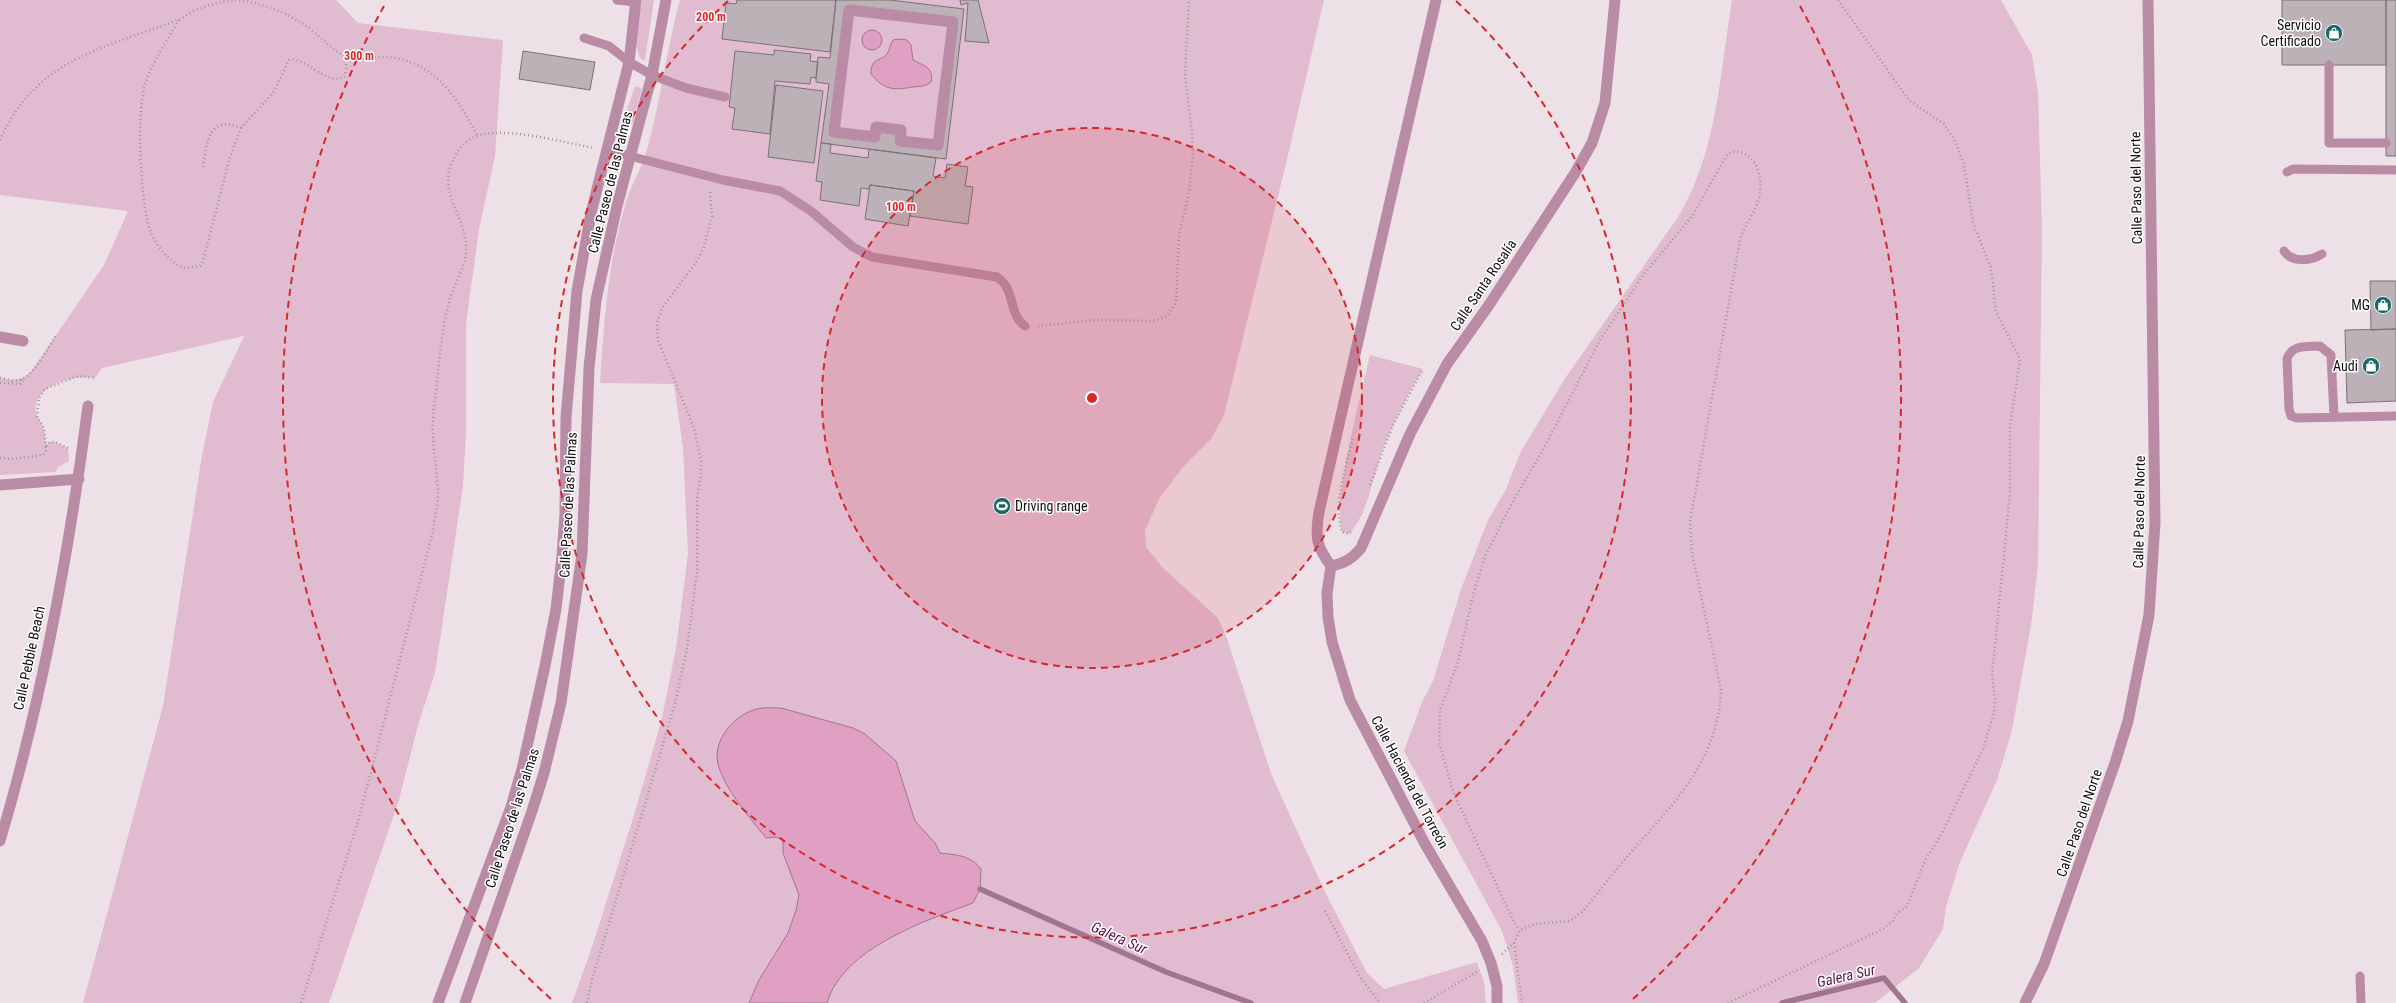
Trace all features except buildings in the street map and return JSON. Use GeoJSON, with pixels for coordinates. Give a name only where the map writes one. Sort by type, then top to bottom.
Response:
{"type":"FeatureCollection","features":[{"type":"Feature","properties":{"kind":"street","name":"Calle Paseo de las Palmas"},"geometry":{"type":"LineString","coordinates":[[464,1003],[532,811],[544,773],[561,703],[582,554],[589,368],[596,300],[630,156],[652,75],[666,0]]}},
{"type":"Feature","properties":{"kind":"street"},"geometry":{"type":"LineString","coordinates":[[1331,566],[1321,552],[1317,541],[1319,512],[1436,0]]}},
{"type":"Feature","properties":{"kind":"street","name":"Calle Santa Rosalía"},"geometry":{"type":"LineString","coordinates":[[1331,566],[1354,558],[1361,548],[1410,434],[1447,364],[1494,298],[1575,173],[1592,143],[1605,103],[1615,0]]}},
{"type":"Feature","properties":{"kind":"street","name":"Calle Paso del Norte"},"geometry":{"type":"LineString","coordinates":[[2025,1003],[2046,957],[2115,763],[2128,722],[2149,615],[2155,523],[2148,0]]}},
{"type":"Feature","properties":{"kind":"street","name":"Calle Paseo de las Palmas"},"geometry":{"type":"LineString","coordinates":[[438,1003],[511,806],[522,769],[545,666],[556,610],[563,549],[565,514],[566,417],[577,292],[591,213],[629,62],[636,1]]}},
{"type":"Feature","properties":{"kind":"street"},"geometry":{"type":"LineString","coordinates":[[849,10],[953,22],[938,145],[900,141],[901,130],[876,127],[874,137],[834,132],[849,10]]}},
{"type":"Feature","properties":{"kind":"street"},"geometry":{"type":"LineString","coordinates":[[0,337],[23,340]]}},
{"type":"Feature","properties":{"kind":"street","name":"Calle Pebble Beach"},"geometry":{"type":"LineString","coordinates":[[0,841],[16,789],[63,570],[88,406]]}},
{"type":"Feature","properties":{"kind":"street"},"geometry":{"type":"LineString","coordinates":[[0,485],[78,479]]}},
{"type":"Feature","properties":{"kind":"street","name":"Calle Hacienda del Torreón"},"geometry":{"type":"LineString","coordinates":[[1331,566],[1327,593],[1328,617],[1332,642],[1350,700],[1425,844],[1482,941],[1491,963],[1498,1003]]}},
{"type":"Feature","properties":{"kind":"lane"},"geometry":{"type":"LineString","coordinates":[[617,0],[636,1]]}},
{"type":"Feature","properties":{"kind":"lane"},"geometry":{"type":"LineString","coordinates":[[584,38],[609,46],[629,62],[652,75],[686,88],[725,96]]}},
{"type":"Feature","properties":{"kind":"lane"},"geometry":{"type":"LineString","coordinates":[[2329,65],[2329,143],[2386,144]]}},
{"type":"Feature","properties":{"kind":"lane"},"geometry":{"type":"LineString","coordinates":[[606,150],[709,177],[770,188],[790,195],[853,247],[872,257],[997,277],[1008,286],[1017,317],[1026,326]]}},
{"type":"Feature","properties":{"kind":"lane"},"geometry":{"type":"LineString","coordinates":[[2287,172],[2293,169],[2396,170]]}},
{"type":"Feature","properties":{"kind":"lane"},"geometry":{"type":"LineString","coordinates":[[2284,251],[2295,259],[2313,259],[2322,254]]}},
{"type":"Feature","properties":{"kind":"lane"},"geometry":{"type":"LineString","coordinates":[[2334,417],[2331,355],[2320,346],[2295,348],[2290,352],[2287,359],[2289,409],[2291,416],[2297,418],[2396,416]]}},
{"type":"Feature","properties":{"kind":"lane"},"geometry":{"type":"LineString","coordinates":[[2360,976],[2361,1003]]}},
{"type":"Feature","properties":{"kind":"path"},"geometry":{"type":"LineString","coordinates":[[0,140],[18,107],[54,72],[78,57],[108,44],[179,20],[213,3],[235,0],[270,6],[294,18],[328,46],[347,58],[389,57],[404,60],[428,69],[449,88],[460,104],[477,135]]}},
{"type":"Feature","properties":{"kind":"path"},"geometry":{"type":"LineString","coordinates":[[1026,326],[1095,320],[1153,320],[1167,316],[1176,303],[1179,235],[1189,192],[1193,154],[1192,131],[1185,75],[1189,0]]}},
{"type":"Feature","properties":{"kind":"path"},"geometry":{"type":"LineString","coordinates":[[1728,1003],[1884,929],[1893,921],[1895,915],[1907,906],[1925,861],[1942,833],[1983,749],[1994,713],[1995,699],[1992,676],[2010,494],[2010,426],[2020,358],[1996,312],[1990,268],[1973,223],[1964,165],[1956,143],[1944,124],[1910,101],[1838,0]]}},
{"type":"Feature","properties":{"kind":"path"},"geometry":{"type":"LineString","coordinates":[[179,20],[151,70],[141,100],[140,117],[145,204],[150,230],[164,254],[180,266],[195,267],[203,261],[230,158],[241,128],[273,93],[289,60],[295,59],[320,73],[338,79],[346,76],[347,58]]}},
{"type":"Feature","properties":{"kind":"path"},"geometry":{"type":"LineString","coordinates":[[203,167],[210,135],[213,129],[226,124],[241,128]]}},
{"type":"Feature","properties":{"kind":"path"},"geometry":{"type":"LineString","coordinates":[[301,1003],[359,818],[433,531],[438,497],[433,428],[434,407],[447,309],[466,258],[467,242],[462,226],[448,194],[447,176],[454,158],[468,140],[477,135],[493,132],[606,150]]}},
{"type":"Feature","properties":{"kind":"path"},"geometry":{"type":"LineString","coordinates":[[1424,1003],[1491,963],[1514,943],[1520,930],[1535,924],[1570,921],[1583,911],[1678,800],[1701,764],[1712,742],[1721,703],[1721,690],[1692,553],[1690,522],[1740,240],[1744,226],[1753,213],[1760,194],[1758,170],[1754,162],[1742,153],[1731,152],[1726,156],[1693,215],[1637,284],[1586,365],[1543,450],[1486,554],[1473,595],[1458,662],[1440,710],[1439,742],[1453,792],[1511,916],[1520,930]]}},
{"type":"Feature","properties":{"kind":"path"},"geometry":{"type":"LineString","coordinates":[[587,1003],[592,980],[675,704],[689,634],[697,572],[697,498],[701,476],[701,460],[694,428],[658,340],[657,323],[662,308],[695,264],[708,237],[712,216],[709,177]]}},
{"type":"Feature","properties":{"kind":"path"},"geometry":{"type":"LineString","coordinates":[[0,378],[21,380],[25,377],[30,373],[57,334]]}},
{"type":"Feature","properties":{"kind":"path"},"geometry":{"type":"LineString","coordinates":[[1369,492],[1393,425],[1422,369]]}},
{"type":"Feature","properties":{"kind":"path"},"geometry":{"type":"LineString","coordinates":[[0,458],[13,459],[43,455],[46,452],[44,428],[37,417],[39,398],[45,389],[58,382],[78,376],[95,378]]}},
{"type":"Feature","properties":{"kind":"path"},"geometry":{"type":"LineString","coordinates":[[0,384],[20,384],[25,377]]}},
{"type":"Feature","properties":{"kind":"path"},"geometry":{"type":"LineString","coordinates":[[1354,433],[1342,488],[1340,524],[1342,532],[1348,534],[1355,528]]}},
{"type":"Feature","properties":{"kind":"path"},"geometry":{"type":"LineString","coordinates":[[46,446],[50,442],[55,442],[68,448],[70,454]]}},
{"type":"Feature","properties":{"kind":"path"},"geometry":{"type":"LineString","coordinates":[[1325,911],[1360,977],[1380,1003]]}},
{"type":"Feature","properties":{"kind":"path"},"geometry":{"type":"LineString","coordinates":[[1514,943],[1522,1003]]}},
{"type":"Feature","properties":{"kind":"shaded area"},"geometry":{"type":"Polygon","coordinates":[[[0,0],[336,0],[358,23],[503,40],[495,156],[479,229],[466,324],[466,433],[463,486],[435,673],[418,725],[399,800],[329,1003],[83,1003],[163,706],[202,455],[213,402],[244,336],[102,368],[95,378],[76,378],[55,384],[39,397],[36,406],[37,416],[44,429],[46,445],[50,442],[55,442],[68,448],[69,461],[58,467],[55,472],[0,475],[0,378],[16,380],[23,378],[30,373],[104,265],[128,211],[0,195],[0,0]]]}},
{"type":"Feature","properties":{"kind":"shaded area"},"geometry":{"type":"Polygon","coordinates":[[[642,0],[654,0],[645,60],[642,60],[639,55],[636,40],[642,0]]]}},
{"type":"Feature","properties":{"kind":"shaded area"},"geometry":{"type":"Polygon","coordinates":[[[680,0],[1324,0],[1285,168],[1224,415],[1211,439],[1183,467],[1159,499],[1145,531],[1146,547],[1162,567],[1218,618],[1226,636],[1272,776],[1325,892],[1367,973],[1384,989],[1477,962],[1484,982],[1486,1003],[572,1003],[592,947],[635,812],[662,718],[676,648],[688,553],[683,448],[674,384],[600,383],[605,314],[615,247],[626,202],[648,146],[680,0]]]}},
{"type":"Feature","properties":{"kind":"shaded area"},"geometry":{"type":"Polygon","coordinates":[[[1732,0],[2001,0],[2032,55],[2038,93],[2042,230],[2038,566],[2031,625],[2012,730],[1997,780],[1960,862],[1946,907],[1943,929],[1919,968],[1875,1003],[1518,1003],[1513,966],[1502,931],[1404,751],[1422,702],[1433,681],[1461,589],[1488,520],[1506,489],[1521,451],[1566,377],[1678,217],[1691,192],[1701,166],[1715,112],[1732,0]]]}},
{"type":"Feature","properties":{"kind":"shaded area"},"geometry":{"type":"Polygon","coordinates":[[[868,30],[876,30],[882,36],[882,44],[876,50],[868,50],[862,44],[862,36],[868,30]]]}},
{"type":"Feature","properties":{"kind":"shaded area"},"geometry":{"type":"Polygon","coordinates":[[[893,40],[907,40],[911,45],[913,60],[930,70],[932,77],[929,84],[895,89],[881,84],[871,74],[873,64],[886,55],[893,40]]]}},
{"type":"Feature","properties":{"kind":"shaded area"},"geometry":{"type":"Polygon","coordinates":[[[635,86],[641,88],[641,92],[633,123],[627,127],[624,126],[623,122],[635,86]]]}},
{"type":"Feature","properties":{"kind":"shaded area"},"geometry":{"type":"Polygon","coordinates":[[[1370,355],[1423,369],[1406,399],[1382,452],[1361,517],[1349,534],[1342,532],[1340,517],[1341,496],[1349,446],[1370,355]]]}},
{"type":"Feature","properties":{"kind":"shaded area"},"geometry":{"type":"Polygon","coordinates":[[[760,708],[781,708],[853,728],[865,734],[896,761],[915,821],[935,843],[940,853],[963,856],[973,861],[981,869],[980,889],[973,903],[910,928],[888,939],[868,952],[850,967],[836,984],[827,1003],[749,1003],[759,980],[788,933],[796,910],[799,895],[783,853],[783,840],[776,837],[766,838],[745,812],[721,773],[717,755],[718,746],[722,737],[733,722],[741,716],[760,708]]]}},
{"type":"Feature","properties":{"kind":"waterway","name":"Galera Sur"},"geometry":{"type":"LineString","coordinates":[[980,889],[1166,972],[1251,1003]]}},
{"type":"Feature","properties":{"kind":"waterway","name":"Galera Sur"},"geometry":{"type":"LineString","coordinates":[[1782,1003],[1884,978],[1905,1003]]}},
{"type":"Feature","properties":{"kind":"place","name":"Servicio Certificado"},"geometry":{"type":"Point","coordinates":[2334,33]}},
{"type":"Feature","properties":{"kind":"place","name":"MG"},"geometry":{"type":"Point","coordinates":[2383,305]}},
{"type":"Feature","properties":{"kind":"place","name":"Audi"},"geometry":{"type":"Point","coordinates":[2371,366]}},
{"type":"Feature","properties":{"kind":"place","name":"Driving range"},"geometry":{"type":"Point","coordinates":[1002,506]}}]}
